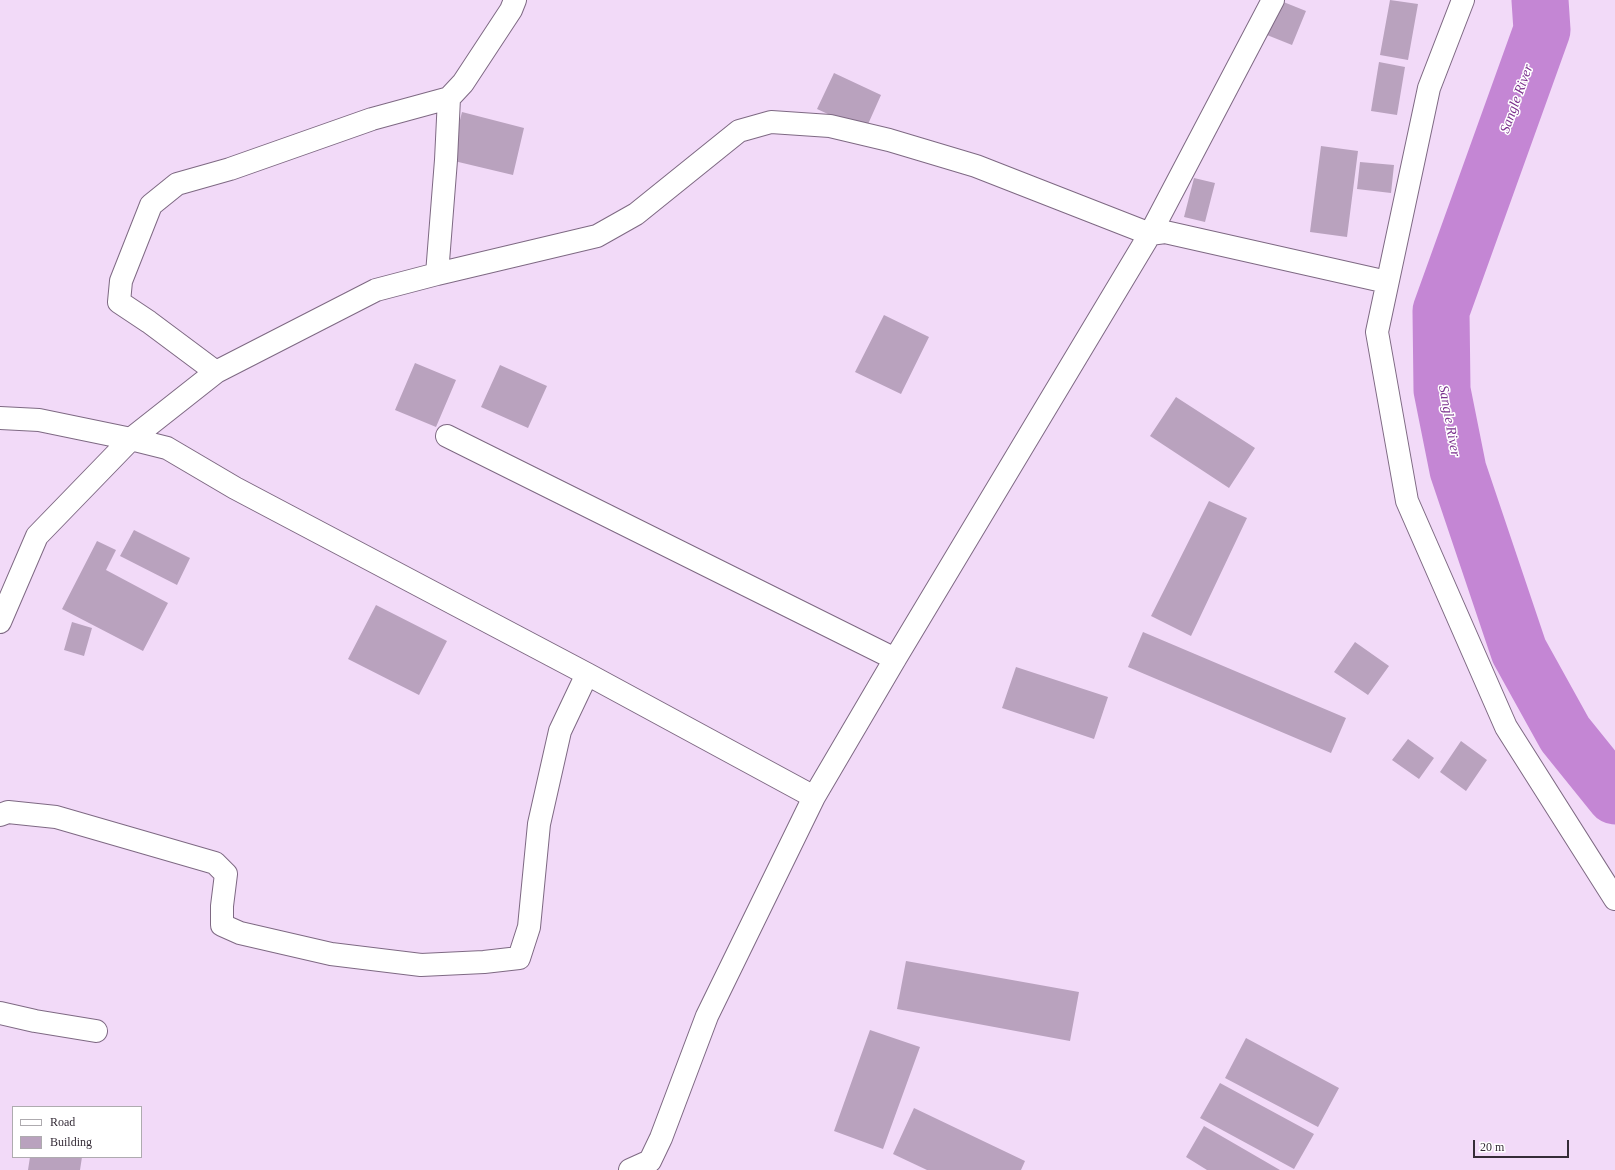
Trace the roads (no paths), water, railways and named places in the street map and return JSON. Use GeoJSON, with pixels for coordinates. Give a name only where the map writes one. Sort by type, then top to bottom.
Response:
{"type":"FeatureCollection","features":[{"type":"Feature","properties":{"kind":"street"},"geometry":{"type":"LineString","coordinates":[[216,372],[120,302],[121,280],[151,205],[177,184],[230,169],[372,119],[449,98],[467,77],[511,10],[515,0]]}},
{"type":"Feature","properties":{"kind":"street"},"geometry":{"type":"LineString","coordinates":[[630,1170],[649,1165],[661,1138],[707,1016],[814,797],[1150,234],[1273,0]]}},
{"type":"Feature","properties":{"kind":"street"},"geometry":{"type":"LineString","coordinates":[[1463,0],[1429,88],[1387,282],[1378,332],[1407,501],[1506,727],[1615,899]]}},
{"type":"Feature","properties":{"kind":"street"},"geometry":{"type":"LineString","coordinates":[[437,274],[449,98]]}},
{"type":"Feature","properties":{"kind":"street"},"geometry":{"type":"LineString","coordinates":[[0,622],[37,536],[132,439],[216,372],[376,290],[597,236],[636,214],[739,131],[771,122],[830,126],[889,140],[976,166],[1150,234],[1165,232],[1387,282]]}},
{"type":"Feature","properties":{"kind":"street"},"geometry":{"type":"LineString","coordinates":[[0,418],[40,420],[132,439],[167,448],[248,495],[587,674],[814,797]]}},
{"type":"Feature","properties":{"kind":"street"},"geometry":{"type":"LineString","coordinates":[[447,436],[895,659]]}},
{"type":"Feature","properties":{"kind":"street"},"geometry":{"type":"LineString","coordinates":[[0,815],[8,812],[56,817],[215,863],[226,874],[222,906],[222,925],[240,933],[331,954],[421,965],[484,962],[519,958],[529,928],[539,824],[560,731],[587,674]]}},
{"type":"Feature","properties":{"kind":"street"},"geometry":{"type":"LineString","coordinates":[[0,1013],[35,1021],[96,1031]]}},
{"type":"Feature","properties":{"kind":"waterway","name":"Sangle River"},"geometry":{"type":"LineString","coordinates":[[1540,0],[1542,30],[1441,311],[1442,390],[1458,470],[1519,651],[1565,734],[1615,796]]}}]}
